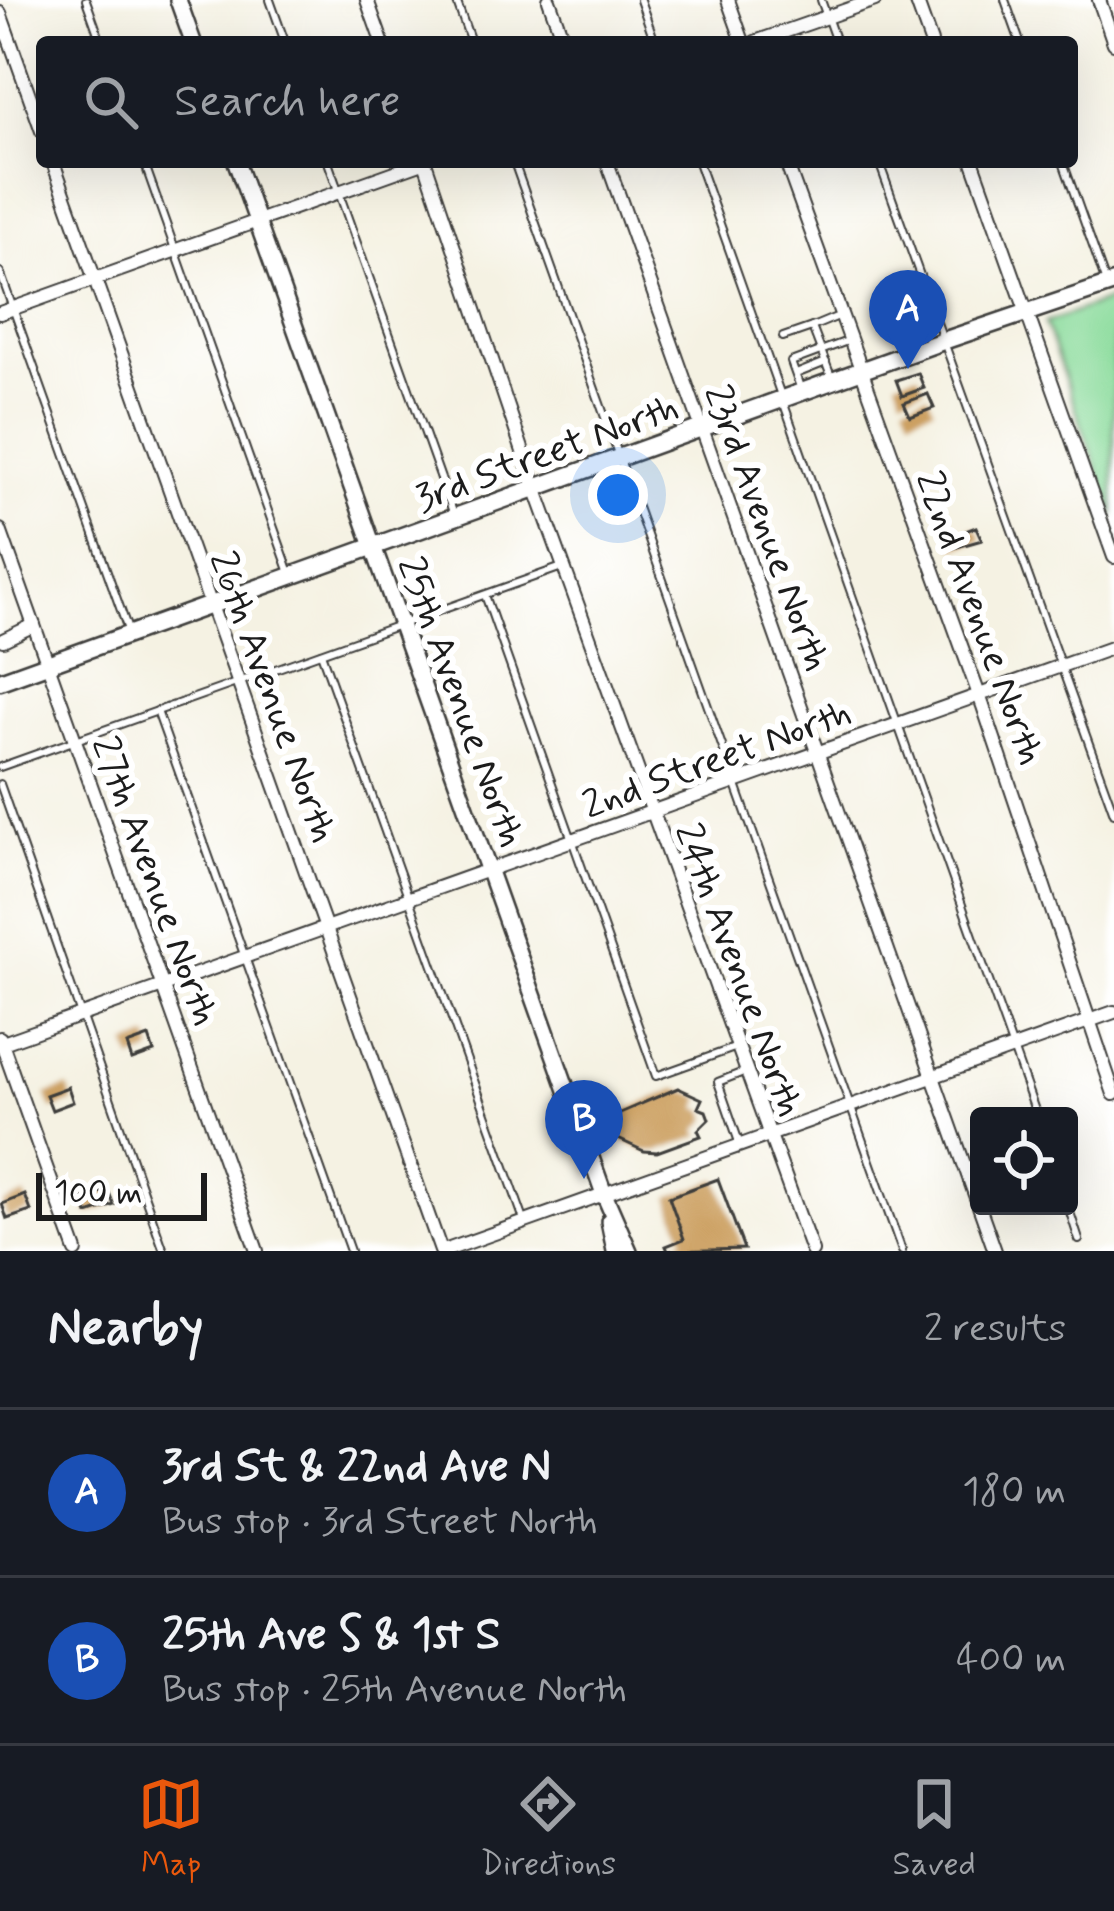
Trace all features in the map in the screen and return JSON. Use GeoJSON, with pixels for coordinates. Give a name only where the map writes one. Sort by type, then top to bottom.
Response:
{"type":"FeatureCollection","features":[{"type":"Feature","properties":{"kind":"main road","name":"3rd Street North"},"geometry":{"type":"LineString","coordinates":[[0,681],[1110,285]]}},
{"type":"Feature","properties":{"kind":"street"},"geometry":{"type":"LineString","coordinates":[[178,0],[192,36]]}},
{"type":"Feature","properties":{"kind":"street"},"geometry":{"type":"LineString","coordinates":[[367,0],[380,36]]}},
{"type":"Feature","properties":{"kind":"street"},"geometry":{"type":"LineString","coordinates":[[549,0],[562,36]]}},
{"type":"Feature","properties":{"kind":"street"},"geometry":{"type":"LineString","coordinates":[[728,0],[741,36]]}},
{"type":"Feature","properties":{"kind":"street"},"geometry":{"type":"LineString","coordinates":[[771,36],[875,0]]}},
{"type":"Feature","properties":{"kind":"street"},"geometry":{"type":"LineString","coordinates":[[916,0],[929,36]]}},
{"type":"Feature","properties":{"kind":"street"},"geometry":{"type":"LineString","coordinates":[[1099,0],[1114,43]]}},
{"type":"Feature","properties":{"kind":"street"},"geometry":{"type":"LineString","coordinates":[[0,13],[36,114]]}},
{"type":"Feature","properties":{"kind":"street","name":"26th Avenue North"},"geometry":{"type":"LineString","coordinates":[[55,168],[442,1251]]}},
{"type":"Feature","properties":{"kind":"street","name":"25th Avenue North"},"geometry":{"type":"LineString","coordinates":[[238,168],[604,1194],[629,1251]]}},
{"type":"Feature","properties":{"kind":"street"},"geometry":{"type":"LineString","coordinates":[[6,310],[407,168]]}},
{"type":"Feature","properties":{"kind":"street","name":"24th Avenue North"},"geometry":{"type":"LineString","coordinates":[[426,168],[536,490],[812,1251]]}},
{"type":"Feature","properties":{"kind":"street","name":"23rd Avenue North"},"geometry":{"type":"LineString","coordinates":[[609,168],[995,1251]]}},
{"type":"Feature","properties":{"kind":"street","name":"22nd Avenue North"},"geometry":{"type":"LineString","coordinates":[[788,168],[979,695],[1114,1094]]}},
{"type":"Feature","properties":{"kind":"street"},"geometry":{"type":"LineString","coordinates":[[975,168],[1114,557]]}},
{"type":"Feature","properties":{"kind":"street","name":"27th Avenue North"},"geometry":{"type":"LineString","coordinates":[[0,530],[6,566],[34,625],[257,1251]]}},
{"type":"Feature","properties":{"kind":"street"},"geometry":{"type":"LineString","coordinates":[[3,640],[34,625]]}},
{"type":"Feature","properties":{"kind":"street","name":"2nd Street North"},"geometry":{"type":"LineString","coordinates":[[1,1042],[1114,647]]}},
{"type":"Feature","properties":{"kind":"street"},"geometry":{"type":"LineString","coordinates":[[442,1251],[1114,1012]]}},
{"type":"Feature","properties":{"kind":"street"},"geometry":{"type":"LineString","coordinates":[[1,1042],[76,1251]]}},
{"type":"Feature","properties":{"kind":"street","name":"25th Avenue North"},"geometry":{"type":"LineString","coordinates":[[604,1194],[615,1251]]}},
{"type":"Feature","properties":{"kind":"lane"},"geometry":{"type":"LineString","coordinates":[[86,0],[99,36]]}},
{"type":"Feature","properties":{"kind":"lane"},"geometry":{"type":"LineString","coordinates":[[270,0],[283,36]]}},
{"type":"Feature","properties":{"kind":"lane"},"geometry":{"type":"LineString","coordinates":[[456,0],[469,36]]}},
{"type":"Feature","properties":{"kind":"lane"},"geometry":{"type":"LineString","coordinates":[[640,0],[653,36]]}},
{"type":"Feature","properties":{"kind":"lane"},"geometry":{"type":"LineString","coordinates":[[821,0],[834,36]]}},
{"type":"Feature","properties":{"kind":"lane"},"geometry":{"type":"LineString","coordinates":[[1005,0],[1018,36]]}},
{"type":"Feature","properties":{"kind":"lane"},"geometry":{"type":"LineString","coordinates":[[146,168],[291,577]]}},
{"type":"Feature","properties":{"kind":"lane"},"geometry":{"type":"LineString","coordinates":[[330,168],[455,518]]}},
{"type":"Feature","properties":{"kind":"lane"},"geometry":{"type":"LineString","coordinates":[[516,168],[902,1251]]}},
{"type":"Feature","properties":{"kind":"lane"},"geometry":{"type":"LineString","coordinates":[[700,168],[1034,1107]]}},
{"type":"Feature","properties":{"kind":"lane"},"geometry":{"type":"LineString","coordinates":[[881,168],[1114,813]]}},
{"type":"Feature","properties":{"kind":"lane"},"geometry":{"type":"LineString","coordinates":[[1065,168],[1110,285]]}},
{"type":"Feature","properties":{"kind":"lane"},"geometry":{"type":"LineString","coordinates":[[0,272],[6,310],[129,634]]}},
{"type":"Feature","properties":{"kind":"lane"},"geometry":{"type":"LineString","coordinates":[[783,337],[841,314]]}},
{"type":"Feature","properties":{"kind":"lane"},"geometry":{"type":"LineString","coordinates":[[812,327],[833,382]]}},
{"type":"Feature","properties":{"kind":"lane"},"geometry":{"type":"LineString","coordinates":[[802,394],[791,362],[850,340]]}},
{"type":"Feature","properties":{"kind":"lane"},"geometry":{"type":"LineString","coordinates":[[796,374],[826,362]]}},
{"type":"Feature","properties":{"kind":"lane"},"geometry":{"type":"LineString","coordinates":[[0,767],[564,566]]}},
{"type":"Feature","properties":{"kind":"lane"},"geometry":{"type":"LineString","coordinates":[[484,595],[656,1076],[737,1047]]}},
{"type":"Feature","properties":{"kind":"lane"},"geometry":{"type":"LineString","coordinates":[[322,653],[524,1222]]}},
{"type":"Feature","properties":{"kind":"lane"},"geometry":{"type":"LineString","coordinates":[[157,711],[350,1251]]}},
{"type":"Feature","properties":{"kind":"lane"},"geometry":{"type":"LineString","coordinates":[[0,784],[164,1251]]}},
{"type":"Feature","properties":{"kind":"lane"},"geometry":{"type":"LineString","coordinates":[[740,1145],[718,1082],[746,1071]]}},
{"type":"Feature","properties":{"kind":"lane"},"geometry":{"type":"LineString","coordinates":[[1071,1215],[1079,1240]]}},
{"type":"Feature","properties":{"kind":"green space"},"geometry":{"type":"Polygon","coordinates":[[[1114,298],[1114,516],[1045,323],[1114,298]]]}},
{"type":"Feature","properties":{"kind":"building"},"geometry":{"type":"Polygon","coordinates":[[[918,373],[924,388],[902,396],[896,380],[918,373]]]}},
{"type":"Feature","properties":{"kind":"building"},"geometry":{"type":"Polygon","coordinates":[[[928,394],[934,408],[910,417],[904,403],[928,394]]]}},
{"type":"Feature","properties":{"kind":"building"},"geometry":{"type":"Polygon","coordinates":[[[976,527],[982,540],[954,548],[950,537],[976,527]]]}},
{"type":"Feature","properties":{"kind":"building"},"geometry":{"type":"Polygon","coordinates":[[[149,1037],[154,1052],[132,1060],[127,1045],[149,1037]]]}},
{"type":"Feature","properties":{"kind":"building"},"geometry":{"type":"Polygon","coordinates":[[[68,1087],[73,1102],[52,1110],[46,1095],[68,1087]]]}},
{"type":"Feature","properties":{"kind":"building"},"geometry":{"type":"Polygon","coordinates":[[[678,1088],[702,1099],[698,1108],[709,1119],[698,1130],[701,1136],[657,1152],[614,1137],[608,1118],[678,1088]]]}},
{"type":"Feature","properties":{"kind":"building"},"geometry":{"type":"Polygon","coordinates":[[[718,1179],[744,1249],[668,1251],[666,1246],[684,1239],[669,1197],[718,1179]]]}},
{"type":"Feature","properties":{"kind":"building"},"geometry":{"type":"Polygon","coordinates":[[[108,1190],[114,1205],[88,1214],[83,1199],[108,1190]]]}},
{"type":"Feature","properties":{"kind":"building"},"geometry":{"type":"Polygon","coordinates":[[[25,1195],[31,1211],[7,1219],[2,1204],[25,1195]]]}},
{"type":"Feature","properties":{"kind":"place","name":"3rd St & 22nd Ave N"},"geometry":{"type":"Point","coordinates":[908,369]}},
{"type":"Feature","properties":{"kind":"place","name":"25th Ave S & 1st S"},"geometry":{"type":"Point","coordinates":[584,1179]}}]}
